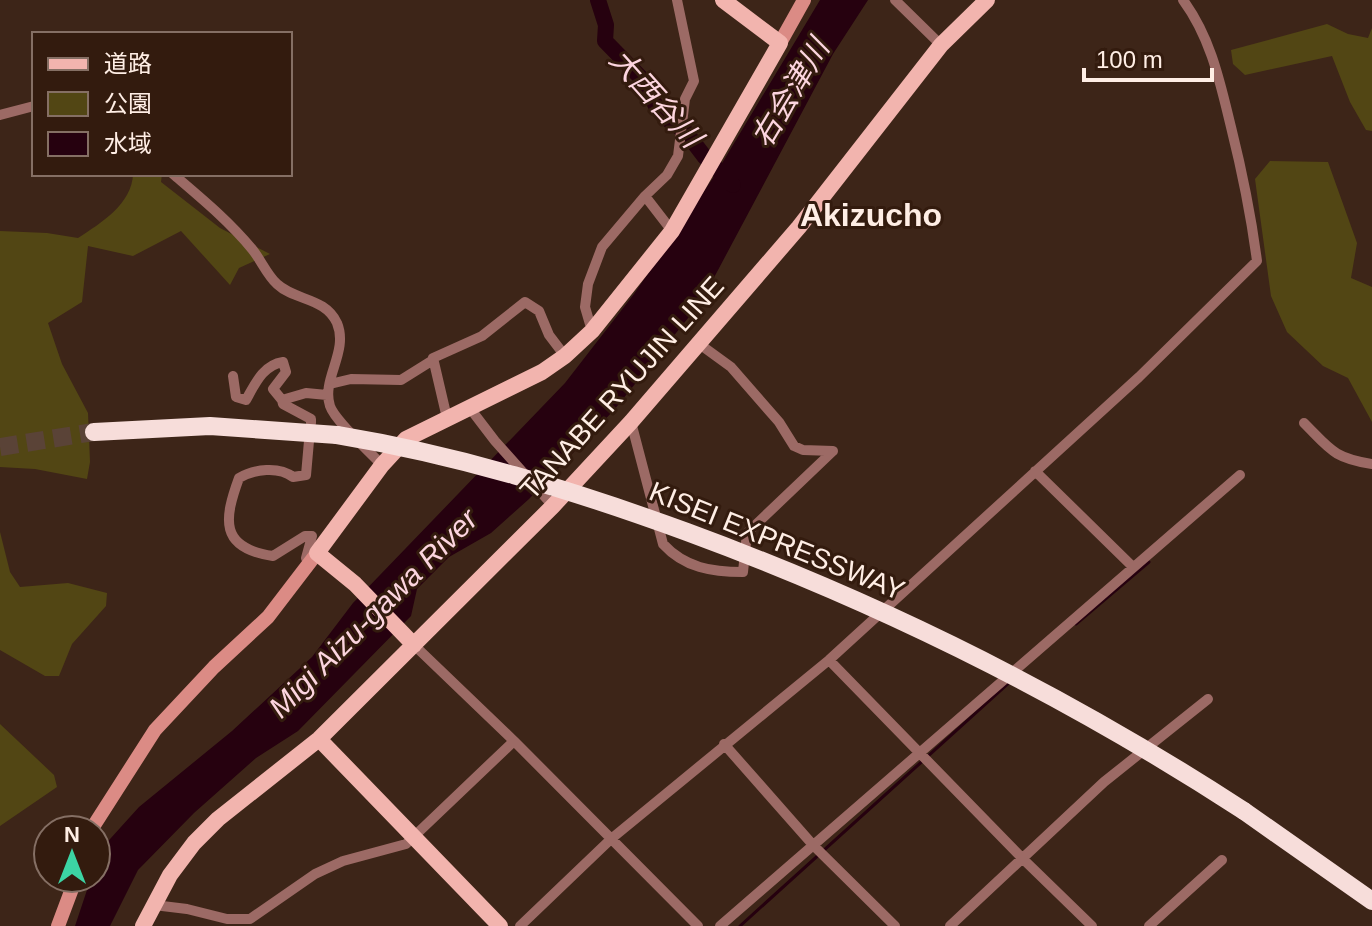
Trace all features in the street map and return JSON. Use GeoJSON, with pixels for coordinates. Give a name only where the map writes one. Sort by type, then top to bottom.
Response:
{"type":"FeatureCollection","features":[{"type":"Feature","properties":{"kind":"highway","name":"KISEI EXPRESSWAY"},"geometry":{"type":"LineString","coordinates":[[94,432],[210,426],[337,435],[440,455],[552,485],[777,565],[924,630],[1019,678],[1181,770],[1372,901]]}},
{"type":"Feature","properties":{"kind":"main road"},"geometry":{"type":"LineString","coordinates":[[411,642],[355,584],[313,559],[382,465],[406,439],[500,394],[565,356],[592,331],[672,231],[780,43],[723,0]]}},
{"type":"Feature","properties":{"kind":"main road","name":"TANABE RYUJIN LINE"},"geometry":{"type":"LineString","coordinates":[[143,926],[170,875],[210,827],[319,739],[547,500],[631,422],[799,227],[941,45],[987,0]]}},
{"type":"Feature","properties":{"kind":"main road"},"geometry":{"type":"LineString","coordinates":[[319,739],[500,926]]}},
{"type":"Feature","properties":{"kind":"street"},"geometry":{"type":"LineString","coordinates":[[592,331],[585,307],[588,284],[602,247],[667,175],[678,156],[683,109],[694,81],[677,0]]}},
{"type":"Feature","properties":{"kind":"street"},"geometry":{"type":"LineString","coordinates":[[780,43],[804,0]]}},
{"type":"Feature","properties":{"kind":"street"},"geometry":{"type":"LineString","coordinates":[[895,0],[941,45]]}},
{"type":"Feature","properties":{"kind":"street"},"geometry":{"type":"LineString","coordinates":[[520,926],[611,839],[829,660],[1139,377],[1257,261],[1241,165],[1217,69],[1205,35],[1183,0]]}},
{"type":"Feature","properties":{"kind":"street"},"geometry":{"type":"LineString","coordinates":[[0,115],[32,107]]}},
{"type":"Feature","properties":{"kind":"street"},"geometry":{"type":"LineString","coordinates":[[175,176],[222,216],[253,249],[278,285],[329,311],[337,323],[341,341],[329,390],[331,410],[382,465]]}},
{"type":"Feature","properties":{"kind":"street"},"geometry":{"type":"LineString","coordinates":[[645,196],[672,231]]}},
{"type":"Feature","properties":{"kind":"street"},"geometry":{"type":"LineString","coordinates":[[282,400],[329,390],[351,379],[401,380],[433,358],[482,336],[525,302],[539,311],[549,335],[565,356]]}},
{"type":"Feature","properties":{"kind":"street"},"geometry":{"type":"LineString","coordinates":[[631,422],[663,544],[676,558],[713,572],[743,572],[747,533],[833,451],[803,450],[794,446],[779,422],[731,367],[698,343]]}},
{"type":"Feature","properties":{"kind":"street"},"geometry":{"type":"LineString","coordinates":[[433,360],[447,418]]}},
{"type":"Feature","properties":{"kind":"street"},"geometry":{"type":"LineString","coordinates":[[233,376],[236,397],[246,400],[259,377],[274,363],[283,362],[286,372],[273,389],[283,404],[311,419],[311,423]]}},
{"type":"Feature","properties":{"kind":"street"},"geometry":{"type":"LineString","coordinates":[[469,407],[547,500]]}},
{"type":"Feature","properties":{"kind":"street"},"geometry":{"type":"LineString","coordinates":[[1304,423],[1334,454],[1372,464]]}},
{"type":"Feature","properties":{"kind":"street"},"geometry":{"type":"LineString","coordinates":[[101,814],[155,730],[214,667],[268,617],[313,559],[306,558],[312,536],[305,536],[273,556],[245,549],[230,532],[227,516],[239,478],[247,473],[285,471],[293,477],[306,475],[309,441]]}},
{"type":"Feature","properties":{"kind":"street"},"geometry":{"type":"LineString","coordinates":[[1035,471],[1132,566]]}},
{"type":"Feature","properties":{"kind":"street"},"geometry":{"type":"LineString","coordinates":[[720,926],[1240,475]]}},
{"type":"Feature","properties":{"kind":"street"},"geometry":{"type":"LineString","coordinates":[[411,642],[698,926]]}},
{"type":"Feature","properties":{"kind":"street"},"geometry":{"type":"LineString","coordinates":[[829,660],[1092,926]]}},
{"type":"Feature","properties":{"kind":"street"},"geometry":{"type":"LineString","coordinates":[[950,926],[1104,782],[1208,699]]}},
{"type":"Feature","properties":{"kind":"street"},"geometry":{"type":"LineString","coordinates":[[154,905],[227,919],[250,919],[315,874],[343,861],[406,844],[514,741]]}},
{"type":"Feature","properties":{"kind":"street"},"geometry":{"type":"LineString","coordinates":[[724,744],[813,845],[895,926]]}},
{"type":"Feature","properties":{"kind":"street"},"geometry":{"type":"LineString","coordinates":[[1149,926],[1222,860]]}},
{"type":"Feature","properties":{"kind":"street"},"geometry":{"type":"LineString","coordinates":[[62,924],[71,894]]}},
{"type":"Feature","properties":{"kind":"green space"},"geometry":{"type":"Polygon","coordinates":[[[1327,24],[1348,34],[1368,38],[1372,28],[1372,131],[1366,130],[1350,102],[1332,56],[1245,75],[1233,64],[1231,50],[1327,24]]]}},
{"type":"Feature","properties":{"kind":"green space"},"geometry":{"type":"Polygon","coordinates":[[[1270,161],[1328,162],[1357,243],[1351,278],[1372,287],[1372,422],[1348,378],[1323,366],[1287,332],[1271,296],[1255,179],[1270,161]]]}},
{"type":"Feature","properties":{"kind":"green space"},"geometry":{"type":"Polygon","coordinates":[[[133,176],[162,176],[161,182],[220,228],[270,254],[239,268],[230,285],[181,231],[133,256],[88,246],[82,302],[48,323],[62,364],[88,413],[90,462],[87,479],[35,469],[0,467],[0,231],[78,238],[114,212],[131,185],[133,176]]]}},
{"type":"Feature","properties":{"kind":"green space"},"geometry":{"type":"Polygon","coordinates":[[[0,532],[10,572],[20,587],[68,583],[107,593],[106,606],[72,644],[59,676],[45,676],[0,650],[0,532]]]}},
{"type":"Feature","properties":{"kind":"green space"},"geometry":{"type":"Polygon","coordinates":[[[0,724],[54,775],[57,787],[0,826],[0,724]]]}},
{"type":"Feature","properties":{"kind":"water"},"geometry":{"type":"Polygon","coordinates":[[[820,0],[868,0],[833,54],[701,302],[614,410],[529,499],[491,533],[449,557],[417,589],[411,616],[298,731],[256,758],[194,813],[138,870],[110,926],[75,926],[86,894],[112,894],[112,837],[139,807],[232,731],[312,657],[353,603],[565,383],[634,294],[715,175],[820,0]]]}},
{"type":"Feature","properties":{"kind":"waterway","name":"大西谷川"},"geometry":{"type":"LineString","coordinates":[[598,0],[606,25],[605,41],[643,80],[657,108],[685,131],[704,156],[733,185]]}},
{"type":"Feature","properties":{"kind":"waterway"},"geometry":{"type":"LineString","coordinates":[[1076,624],[1149,562]]}},
{"type":"Feature","properties":{"kind":"waterway"},"geometry":{"type":"LineString","coordinates":[[740,926],[1010,682]]}},
{"type":"Feature","properties":{"kind":"tunnel"},"geometry":{"type":"LineString","coordinates":[[0,447],[94,432]]}},
{"type":"Feature","properties":{"kind":"district","name":"Akizucho"},"geometry":{"type":"Point","coordinates":[871,215]}},
{"type":"Feature","properties":{"kind":"water label","name":"右会津川"},"geometry":{"type":"Point","coordinates":[790,93]}},
{"type":"Feature","properties":{"kind":"water label","name":"Migi Aizu-gawa River"},"geometry":{"type":"Point","coordinates":[373,613]}}]}
